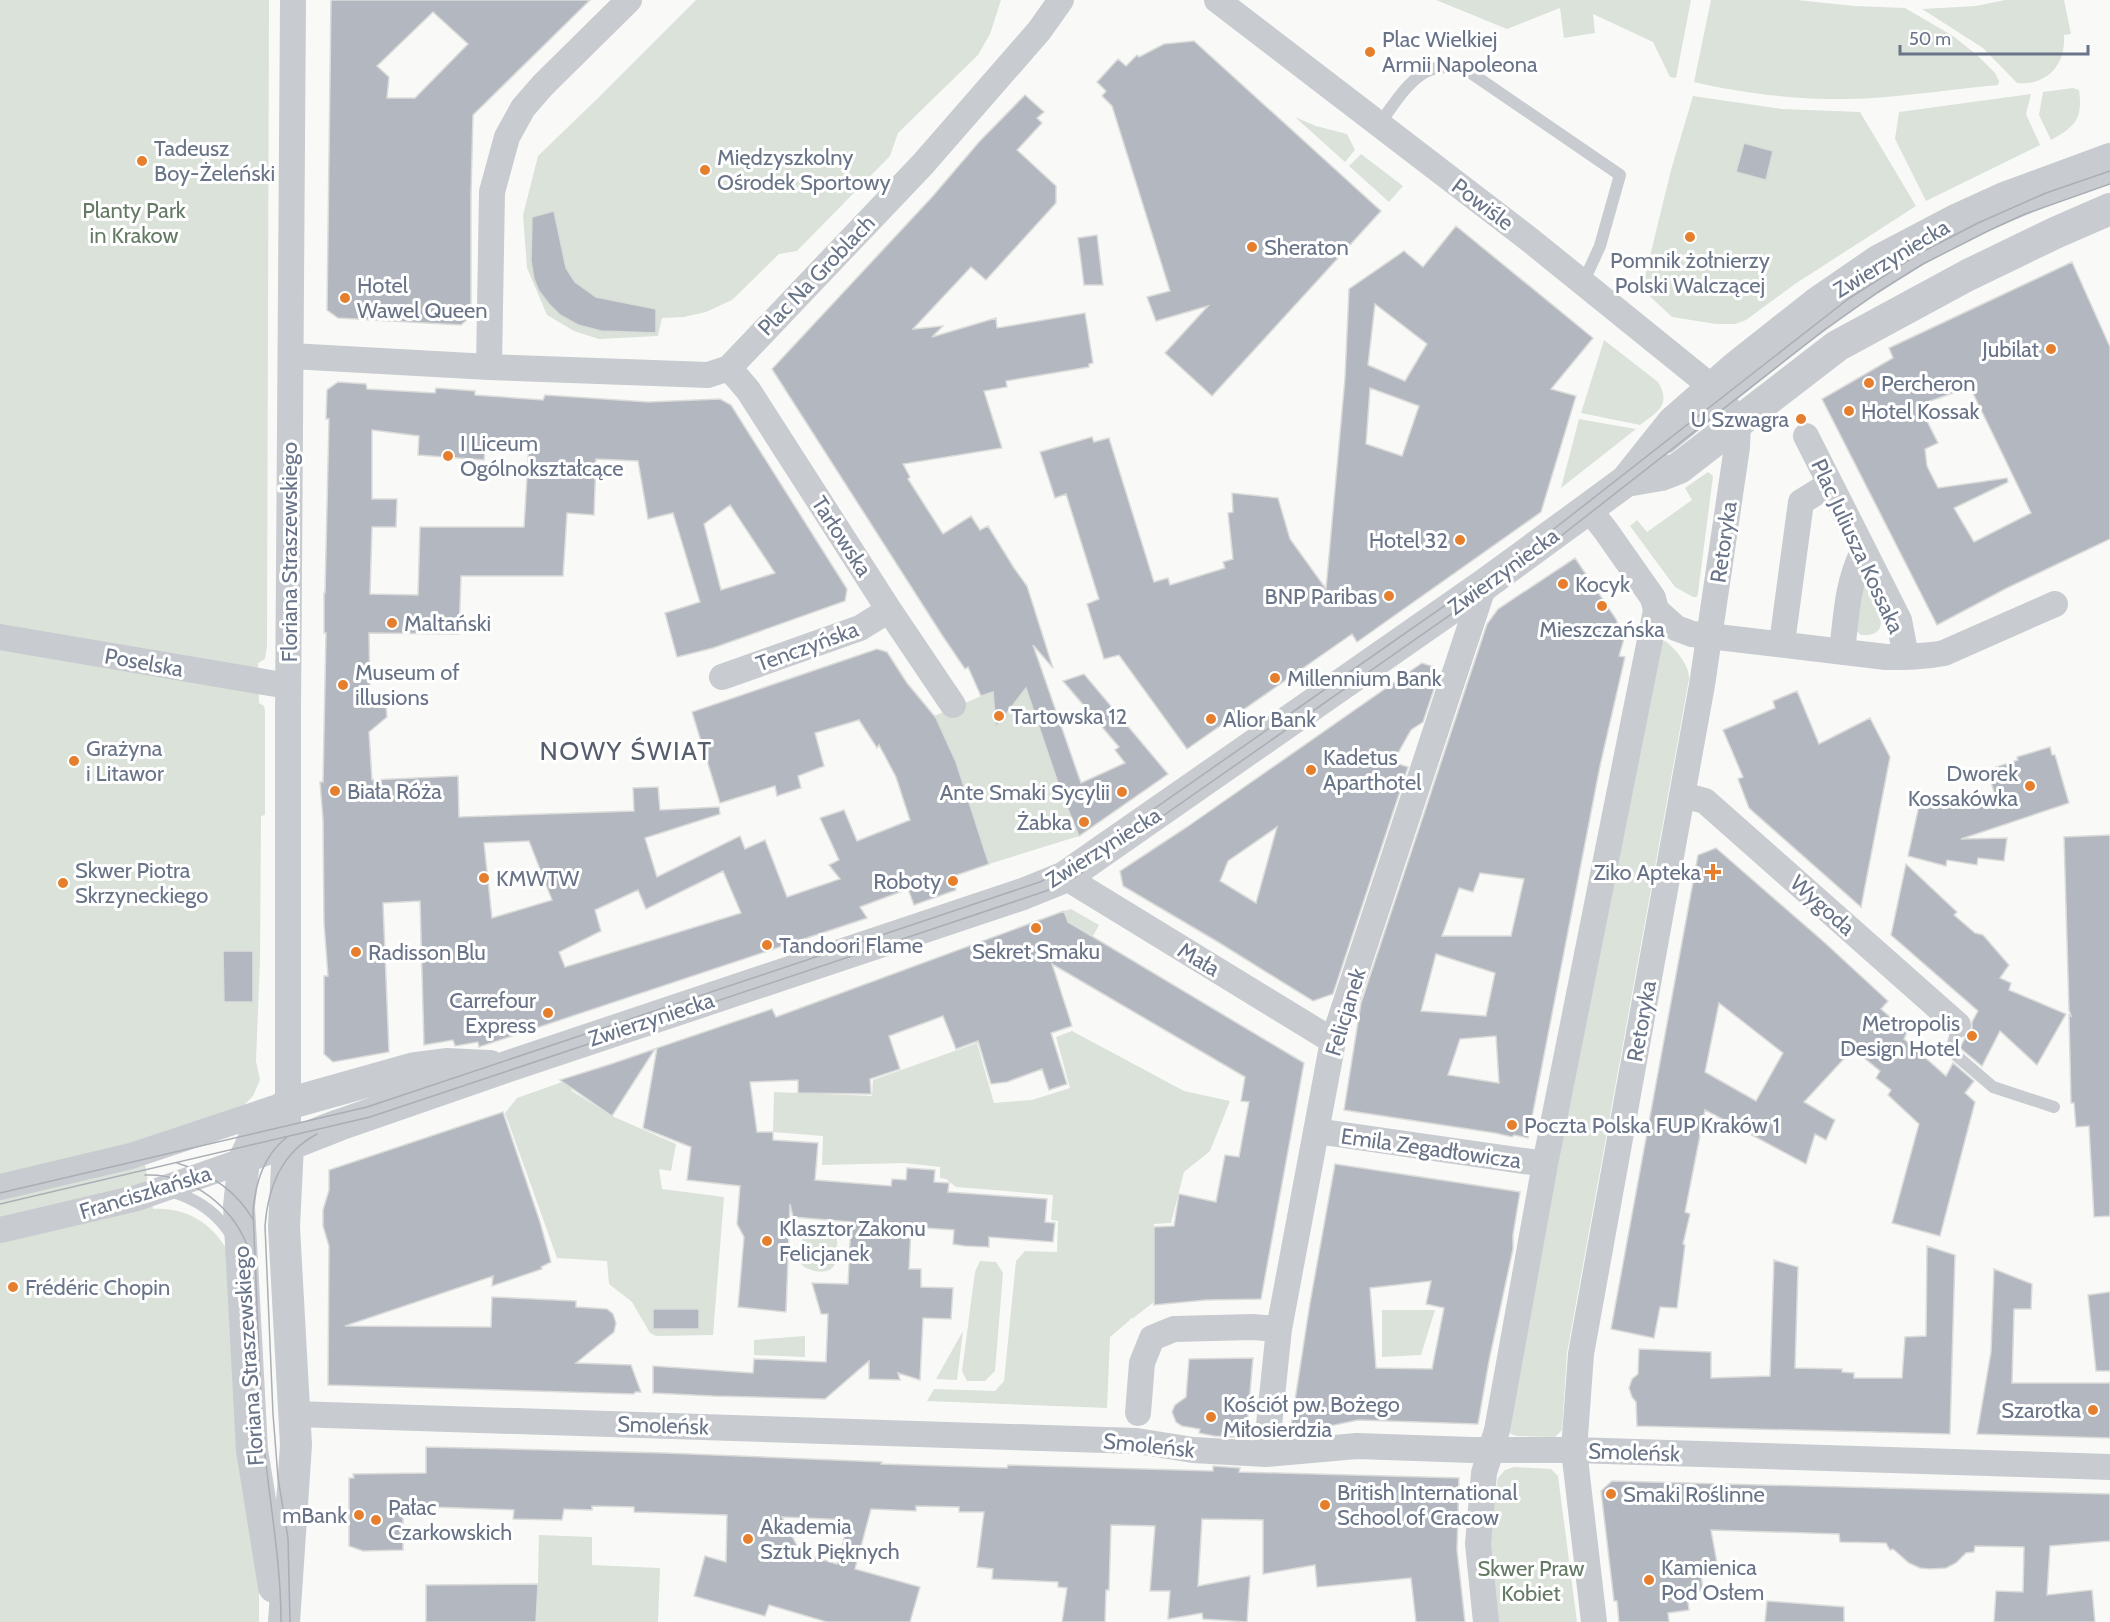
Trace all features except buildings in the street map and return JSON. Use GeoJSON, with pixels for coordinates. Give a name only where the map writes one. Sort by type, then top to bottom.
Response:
{"type":"FeatureCollection","features":[{"type":"Feature","properties":{"kind":"street","name":"Floriana Straszewskiego"},"geometry":{"type":"LineString","coordinates":[[284,1622],[296,1445],[284,1227],[288,1144],[288,686],[293,0]]}},
{"type":"Feature","properties":{"kind":"street"},"geometry":{"type":"LineString","coordinates":[[489,367],[492,192],[507,137],[523,108],[543,85],[629,0]]}},
{"type":"Feature","properties":{"kind":"street","name":"Plac Na Groblach"},"geometry":{"type":"LineString","coordinates":[[729,368],[922,164],[1039,31],[1061,0]]}},
{"type":"Feature","properties":{"kind":"street","name":"Powiśle"},"geometry":{"type":"LineString","coordinates":[[1217,0],[1583,283],[1725,404]]}},
{"type":"Feature","properties":{"kind":"street","name":"Zwierzyniecka"},"geometry":{"type":"LineString","coordinates":[[1626,481],[1661,475],[1679,468],[1782,330],[1878,261],[2004,198],[2110,159]]}},
{"type":"Feature","properties":{"kind":"street","name":"Zwierzyniecka"},"geometry":{"type":"LineString","coordinates":[[288,1144],[506,1067],[1023,894],[1065,877],[1484,585],[1626,481],[1666,430],[1725,404],[1968,275],[2110,209]]}},
{"type":"Feature","properties":{"kind":"street"},"geometry":{"type":"LineString","coordinates":[[291,356],[489,367],[708,375],[729,368]]}},
{"type":"Feature","properties":{"kind":"street","name":"Tarłowska"},"geometry":{"type":"LineString","coordinates":[[729,368],[748,390],[889,610],[953,705]]}},
{"type":"Feature","properties":{"kind":"street","name":"Retoryka"},"geometry":{"type":"LineString","coordinates":[[1594,1622],[1574,1450],[1574,1430],[1585,1332],[1683,795],[1737,447],[1725,404]]}},
{"type":"Feature","properties":{"kind":"street","name":"Plac Juliusza Kossaka"},"geometry":{"type":"LineString","coordinates":[[1806,436],[1899,620],[1906,657]]}},
{"type":"Feature","properties":{"kind":"street"},"geometry":{"type":"LineString","coordinates":[[1782,643],[1801,502],[1830,484]]}},
{"type":"Feature","properties":{"kind":"street"},"geometry":{"type":"LineString","coordinates":[[1486,1622],[1478,1545],[1484,1473],[1497,1430],[1545,1164],[1656,610],[1653,597],[1588,508]]}},
{"type":"Feature","properties":{"kind":"street"},"geometry":{"type":"LineString","coordinates":[[1842,652],[1850,584],[1863,552]]}},
{"type":"Feature","properties":{"kind":"street","name":"Felicjanek"},"geometry":{"type":"LineString","coordinates":[[1266,1454],[1279,1329],[1334,1041],[1484,585]]}},
{"type":"Feature","properties":{"kind":"street"},"geometry":{"type":"LineString","coordinates":[[1656,610],[1684,632],[1886,657],[1926,657],[1944,653],[2055,604]]}},
{"type":"Feature","properties":{"kind":"street","name":"Tenczyńska"},"geometry":{"type":"LineString","coordinates":[[722,677],[860,628],[889,610]]}},
{"type":"Feature","properties":{"kind":"street","name":"Poselska"},"geometry":{"type":"LineString","coordinates":[[0,637],[288,686]]}},
{"type":"Feature","properties":{"kind":"street","name":"Wygoda"},"geometry":{"type":"LineString","coordinates":[[1683,795],[1705,801],[1958,1026]]}},
{"type":"Feature","properties":{"kind":"street","name":"Mała"},"geometry":{"type":"LineString","coordinates":[[1065,877],[1334,1041]]}},
{"type":"Feature","properties":{"kind":"street","name":"Zwierzyniecka"},"geometry":{"type":"LineString","coordinates":[[287,1104],[415,1068],[446,1064],[506,1067]]}},
{"type":"Feature","properties":{"kind":"street","name":"Floriana Straszewskiego"},"geometry":{"type":"LineString","coordinates":[[279,1622],[252,1450],[239,1206],[244,1160],[254,1139],[287,1104]]}},
{"type":"Feature","properties":{"kind":"street","name":"Franciszkańska"},"geometry":{"type":"LineString","coordinates":[[0,1187],[131,1156],[287,1104]]}},
{"type":"Feature","properties":{"kind":"street","name":"Emila Zegadłowicza"},"geometry":{"type":"LineString","coordinates":[[1317,1131],[1545,1164]]}},
{"type":"Feature","properties":{"kind":"street","name":"Franciszkańska"},"geometry":{"type":"LineString","coordinates":[[0,1230],[107,1206],[159,1191],[288,1144]]}},
{"type":"Feature","properties":{"kind":"street"},"geometry":{"type":"LineString","coordinates":[[1138,1413],[1142,1363],[1152,1338],[1174,1329],[1252,1327],[1279,1329]]}},
{"type":"Feature","properties":{"kind":"street","name":"Smoleńsk"},"geometry":{"type":"LineString","coordinates":[[295,1414],[1137,1441],[1193,1450],[1266,1454],[1357,1446],[1574,1450],[2110,1467]]}},
{"type":"Feature","properties":{"kind":"lane"},"geometry":{"type":"LineString","coordinates":[[1379,124],[1420,74],[1436,67],[1460,68],[1468,71],[1620,175],[1600,246],[1583,283]]}},
{"type":"Feature","properties":{"kind":"lane"},"geometry":{"type":"LineString","coordinates":[[1725,404],[1822,325],[1912,264],[2037,204],[2110,177]]}},
{"type":"Feature","properties":{"kind":"lane"},"geometry":{"type":"LineString","coordinates":[[1958,1026],[1951,1051],[1994,1087],[2054,1107]]}},
{"type":"Feature","properties":{"kind":"lane"},"geometry":{"type":"LineString","coordinates":[[159,1191],[169,1191],[188,1197],[207,1208],[232,1236],[241,1256]]}},
{"type":"Feature","properties":{"kind":"green space","name":"Planty Park in Krakow"},"geometry":{"type":"Polygon","coordinates":[[[0,0],[269,0],[267,646],[265,659],[258,663],[259,703],[264,706],[265,711],[265,815],[261,816],[260,960],[256,1061],[260,1080],[253,1096],[243,1106],[141,1142],[153,1209],[176,1211],[196,1218],[220,1239],[226,1248],[259,1559],[259,1622],[0,1622],[0,0]]]}},
{"type":"Feature","properties":{"kind":"green space","name":"Międzyszkolny Ośrodek Sportowy"},"geometry":{"type":"Polygon","coordinates":[[[696,0],[1001,0],[990,34],[978,55],[898,133],[890,156],[797,251],[779,254],[732,300],[706,312],[684,317],[662,318],[658,336],[599,339],[574,331],[547,315],[527,268],[523,215],[538,156],[696,0]]]}},
{"type":"Feature","properties":{"kind":"green space"},"geometry":{"type":"Polygon","coordinates":[[[1436,0],[1691,0],[1676,78],[1670,77],[1653,42],[1593,14],[1595,33],[1564,38],[1560,8],[1507,29],[1436,0]]]}},
{"type":"Feature","properties":{"kind":"green space"},"geometry":{"type":"Polygon","coordinates":[[[1711,0],[1797,0],[1905,8],[1953,36],[1977,55],[1995,73],[1999,81],[1998,85],[1889,97],[1829,99],[1760,94],[1694,82],[1711,0]]]}},
{"type":"Feature","properties":{"kind":"green space"},"geometry":{"type":"Polygon","coordinates":[[[2005,0],[2064,0],[2071,34],[2064,35],[2062,56],[2046,77],[2028,83],[2017,83],[1983,48],[1922,9],[1976,6],[2005,0]]]}},
{"type":"Feature","properties":{"kind":"green space"},"geometry":{"type":"Polygon","coordinates":[[[2073,88],[2079,90],[2080,100],[2076,121],[2066,131],[2051,140],[2039,115],[2043,92],[2073,88]]]}},
{"type":"Feature","properties":{"kind":"green space"},"geometry":{"type":"Polygon","coordinates":[[[2031,94],[2026,114],[2040,145],[1926,201],[1895,139],[1899,112],[2031,94]]]}},
{"type":"Feature","properties":{"kind":"green space"},"geometry":{"type":"Polygon","coordinates":[[[1693,96],[1781,109],[1860,112],[1916,206],[1795,284],[1746,320],[1735,324],[1716,324],[1672,317],[1642,289],[1671,170],[1693,96]]]}},
{"type":"Feature","properties":{"kind":"green space"},"geometry":{"type":"Polygon","coordinates":[[[1295,117],[1316,126],[1347,134],[1355,150],[1345,162],[1295,117]]]}},
{"type":"Feature","properties":{"kind":"green space"},"geometry":{"type":"Polygon","coordinates":[[[1361,154],[1403,186],[1389,202],[1349,166],[1361,154]]]}},
{"type":"Feature","properties":{"kind":"green space"},"geometry":{"type":"Polygon","coordinates":[[[1604,340],[1658,382],[1662,390],[1661,407],[1640,425],[1581,413],[1604,340]]]}},
{"type":"Feature","properties":{"kind":"green space"},"geometry":{"type":"Polygon","coordinates":[[[1579,419],[1636,429],[1561,488],[1579,419]]]}},
{"type":"Feature","properties":{"kind":"green space"},"geometry":{"type":"Polygon","coordinates":[[[1708,472],[1713,476],[1698,593],[1697,597],[1693,597],[1675,587],[1630,526],[1637,520],[1647,532],[1692,500],[1685,488],[1708,472]]]}},
{"type":"Feature","properties":{"kind":"green space"},"geometry":{"type":"Polygon","coordinates":[[[1863,579],[1880,614],[1881,623],[1879,629],[1873,634],[1861,635],[1854,629],[1863,579]]]}},
{"type":"Feature","properties":{"kind":"green space"},"geometry":{"type":"Polygon","coordinates":[[[1661,641],[1669,644],[1682,658],[1689,679],[1567,1353],[1562,1430],[1555,1437],[1517,1436],[1511,1434],[1508,1429],[1550,1201],[1661,641]]]}},
{"type":"Feature","properties":{"kind":"green space"},"geometry":{"type":"Polygon","coordinates":[[[1024,678],[1061,792],[1079,836],[989,864],[956,764],[934,716],[1024,678]]]}},
{"type":"Feature","properties":{"kind":"green space"},"geometry":{"type":"Polygon","coordinates":[[[1071,909],[1099,925],[1093,936],[1068,921],[1065,911],[1071,909]]]}},
{"type":"Feature","properties":{"kind":"green space"},"geometry":{"type":"Polygon","coordinates":[[[1072,1031],[1184,1091],[1230,1101],[1210,1151],[1184,1172],[1171,1223],[1154,1224],[1154,1302],[1132,1319],[1131,1317],[1110,1337],[1107,1408],[927,1401],[934,1389],[995,1391],[1004,1381],[1016,1261],[1025,1251],[1057,1252],[1058,1221],[1051,1220],[1053,1195],[956,1187],[946,1179],[940,1178],[940,1167],[904,1163],[822,1165],[823,1136],[773,1132],[774,1092],[872,1096],[873,1080],[977,1043],[994,1103],[1032,1100],[1070,1088],[1056,1037],[1072,1031]]]}},
{"type":"Feature","properties":{"kind":"green space"},"geometry":{"type":"Polygon","coordinates":[[[568,1080],[572,1091],[612,1116],[676,1144],[671,1171],[659,1169],[662,1189],[724,1197],[713,1335],[656,1336],[650,1333],[632,1302],[609,1284],[607,1261],[557,1258],[505,1113],[517,1098],[568,1080]]]}},
{"type":"Feature","properties":{"kind":"green space"},"geometry":{"type":"Polygon","coordinates":[[[803,1230],[837,1235],[837,1258],[832,1268],[818,1272],[801,1264],[803,1230]]]}},
{"type":"Feature","properties":{"kind":"green space"},"geometry":{"type":"Polygon","coordinates":[[[980,1261],[996,1262],[1003,1273],[995,1371],[985,1381],[967,1381],[962,1371],[975,1272],[980,1261]]]}},
{"type":"Feature","properties":{"kind":"green space"},"geometry":{"type":"Polygon","coordinates":[[[1382,1310],[1435,1310],[1421,1355],[1382,1357],[1382,1310]]]}},
{"type":"Feature","properties":{"kind":"green space"},"geometry":{"type":"Polygon","coordinates":[[[963,1331],[957,1380],[936,1379],[963,1331]]]}},
{"type":"Feature","properties":{"kind":"green space"},"geometry":{"type":"Polygon","coordinates":[[[805,1336],[805,1357],[754,1355],[754,1340],[805,1336]]]}},
{"type":"Feature","properties":{"kind":"green space","name":"Skwer Praw Kobiet"},"geometry":{"type":"Polygon","coordinates":[[[1514,1467],[1551,1469],[1558,1476],[1577,1622],[1494,1622],[1490,1536],[1493,1507],[1498,1478],[1505,1470],[1514,1467]]]}},
{"type":"Feature","properties":{"kind":"green space"},"geometry":{"type":"Polygon","coordinates":[[[539,1535],[592,1537],[592,1565],[660,1568],[658,1622],[537,1622],[539,1535]]]}},
{"type":"Feature","properties":{"kind":"tram line"},"geometry":{"type":"LineString","coordinates":[[0,1193],[367,1107],[1040,882],[1078,862],[1550,532],[1848,299],[1920,253],[1978,223],[2046,193],[2110,171]]}},
{"type":"Feature","properties":{"kind":"tram line"},"geometry":{"type":"LineString","coordinates":[[0,1204],[370,1117],[1046,891],[1077,876],[1543,550],[1824,330],[1878,292],[1923,264],[1990,230],[2025,214],[2110,184]]}},
{"type":"Feature","properties":{"kind":"tram line"},"geometry":{"type":"LineString","coordinates":[[290,1622],[288,1538],[278,1478],[273,1414],[265,1226],[269,1198],[279,1172],[294,1151],[317,1134]]}},
{"type":"Feature","properties":{"kind":"tram line"},"geometry":{"type":"LineString","coordinates":[[281,1622],[279,1572],[262,1424],[253,1210],[262,1169],[272,1152],[287,1137]]}},
{"type":"Feature","properties":{"kind":"tram line"},"geometry":{"type":"LineString","coordinates":[[177,1163],[201,1172],[222,1184],[247,1210],[254,1221]]}},
{"type":"Feature","properties":{"kind":"tram line"},"geometry":{"type":"LineString","coordinates":[[145,1175],[179,1180],[210,1197],[235,1222],[250,1254]]}},
{"type":"Feature","properties":{"kind":"place","name":"Plac Wielkiej Armii Napoleona"},"geometry":{"type":"Point","coordinates":[1370,52]}},
{"type":"Feature","properties":{"kind":"place","name":"Tadeusz Boy-Żeleński"},"geometry":{"type":"Point","coordinates":[142,161]}},
{"type":"Feature","properties":{"kind":"place","name":"Międzyszkolny Ośrodek Sportowy"},"geometry":{"type":"Point","coordinates":[705,170]}},
{"type":"Feature","properties":{"kind":"place","name":"Pomnik żołnierzy Polski Walczącej"},"geometry":{"type":"Point","coordinates":[1690,237]}},
{"type":"Feature","properties":{"kind":"place","name":"Sheraton"},"geometry":{"type":"Point","coordinates":[1252,247]}},
{"type":"Feature","properties":{"kind":"place","name":"Hotel Wawel Queen"},"geometry":{"type":"Point","coordinates":[345,298]}},
{"type":"Feature","properties":{"kind":"place","name":"Jubilat"},"geometry":{"type":"Point","coordinates":[2051,349]}},
{"type":"Feature","properties":{"kind":"place","name":"Percheron"},"geometry":{"type":"Point","coordinates":[1869,383]}},
{"type":"Feature","properties":{"kind":"place","name":"Hotel Kossak"},"geometry":{"type":"Point","coordinates":[1849,411]}},
{"type":"Feature","properties":{"kind":"place","name":"U Szwagra"},"geometry":{"type":"Point","coordinates":[1801,419]}},
{"type":"Feature","properties":{"kind":"place","name":"I Liceum Ogólnokształcące"},"geometry":{"type":"Point","coordinates":[448,456]}},
{"type":"Feature","properties":{"kind":"place","name":"Hotel 32"},"geometry":{"type":"Point","coordinates":[1460,540]}},
{"type":"Feature","properties":{"kind":"place","name":"Kocyk"},"geometry":{"type":"Point","coordinates":[1563,584]}},
{"type":"Feature","properties":{"kind":"place","name":"BNP Paribas"},"geometry":{"type":"Point","coordinates":[1389,596]}},
{"type":"Feature","properties":{"kind":"place","name":"Mieszczańska"},"geometry":{"type":"Point","coordinates":[1602,606]}},
{"type":"Feature","properties":{"kind":"place","name":"Maltański"},"geometry":{"type":"Point","coordinates":[392,623]}},
{"type":"Feature","properties":{"kind":"place","name":"Millennium Bank"},"geometry":{"type":"Point","coordinates":[1275,678]}},
{"type":"Feature","properties":{"kind":"place","name":"Museum of illusions"},"geometry":{"type":"Point","coordinates":[343,685]}},
{"type":"Feature","properties":{"kind":"place","name":"Tartowska 12"},"geometry":{"type":"Point","coordinates":[999,716]}},
{"type":"Feature","properties":{"kind":"place","name":"Alior Bank"},"geometry":{"type":"Point","coordinates":[1211,719]}},
{"type":"Feature","properties":{"kind":"place","name":"Grażyna i Litawor"},"geometry":{"type":"Point","coordinates":[74,761]}},
{"type":"Feature","properties":{"kind":"place","name":"Kadetus Aparthotel"},"geometry":{"type":"Point","coordinates":[1311,770]}},
{"type":"Feature","properties":{"kind":"place","name":"Dworek Kossakówka"},"geometry":{"type":"Point","coordinates":[2030,786]}},
{"type":"Feature","properties":{"kind":"place","name":"Biała Róża"},"geometry":{"type":"Point","coordinates":[335,791]}},
{"type":"Feature","properties":{"kind":"place","name":"Ante Smaki Sycylii"},"geometry":{"type":"Point","coordinates":[1122,792]}},
{"type":"Feature","properties":{"kind":"place","name":"Żabka"},"geometry":{"type":"Point","coordinates":[1084,822]}},
{"type":"Feature","properties":{"kind":"place","name":"Ziko Apteka"},"geometry":{"type":"Point","coordinates":[1713,872]}},
{"type":"Feature","properties":{"kind":"place","name":"KMWTW"},"geometry":{"type":"Point","coordinates":[484,878]}},
{"type":"Feature","properties":{"kind":"place","name":"Roboty"},"geometry":{"type":"Point","coordinates":[953,881]}},
{"type":"Feature","properties":{"kind":"place","name":"Skwer Piotra Skrzyneckiego"},"geometry":{"type":"Point","coordinates":[63,883]}},
{"type":"Feature","properties":{"kind":"place","name":"Sekret Smaku"},"geometry":{"type":"Point","coordinates":[1036,928]}},
{"type":"Feature","properties":{"kind":"place","name":"Tandoori Flame"},"geometry":{"type":"Point","coordinates":[767,945]}},
{"type":"Feature","properties":{"kind":"place","name":"Radisson Blu"},"geometry":{"type":"Point","coordinates":[356,952]}},
{"type":"Feature","properties":{"kind":"place","name":"Carrefour Express"},"geometry":{"type":"Point","coordinates":[548,1013]}},
{"type":"Feature","properties":{"kind":"place","name":"Metropolis Design Hotel"},"geometry":{"type":"Point","coordinates":[1972,1036]}},
{"type":"Feature","properties":{"kind":"place","name":"Poczta Polska FUP Kraków 1"},"geometry":{"type":"Point","coordinates":[1512,1125]}},
{"type":"Feature","properties":{"kind":"place","name":"Klasztor Zakonu Felicjanek"},"geometry":{"type":"Point","coordinates":[767,1241]}},
{"type":"Feature","properties":{"kind":"place","name":"Frédéric Chopin"},"geometry":{"type":"Point","coordinates":[13,1287]}},
{"type":"Feature","properties":{"kind":"place","name":"Szarotka"},"geometry":{"type":"Point","coordinates":[2093,1410]}},
{"type":"Feature","properties":{"kind":"place","name":"Kościół pw. Bożego Miłosierdzia"},"geometry":{"type":"Point","coordinates":[1211,1417]}},
{"type":"Feature","properties":{"kind":"place","name":"Smaki Roślinne"},"geometry":{"type":"Point","coordinates":[1611,1494]}},
{"type":"Feature","properties":{"kind":"place","name":"British International School of Cracow"},"geometry":{"type":"Point","coordinates":[1325,1505]}},
{"type":"Feature","properties":{"kind":"place","name":"mBank"},"geometry":{"type":"Point","coordinates":[359,1515]}},
{"type":"Feature","properties":{"kind":"place","name":"Pałac Czarkowskich"},"geometry":{"type":"Point","coordinates":[376,1520]}},
{"type":"Feature","properties":{"kind":"place","name":"Akademia Sztuk Pięknych"},"geometry":{"type":"Point","coordinates":[748,1539]}},
{"type":"Feature","properties":{"kind":"place","name":"Kamienica Pod Osłem"},"geometry":{"type":"Point","coordinates":[1649,1580]}},
{"type":"Feature","properties":{"kind":"district","name":"NOWY ŚWIAT"},"geometry":{"type":"Point","coordinates":[626,751]}}]}
